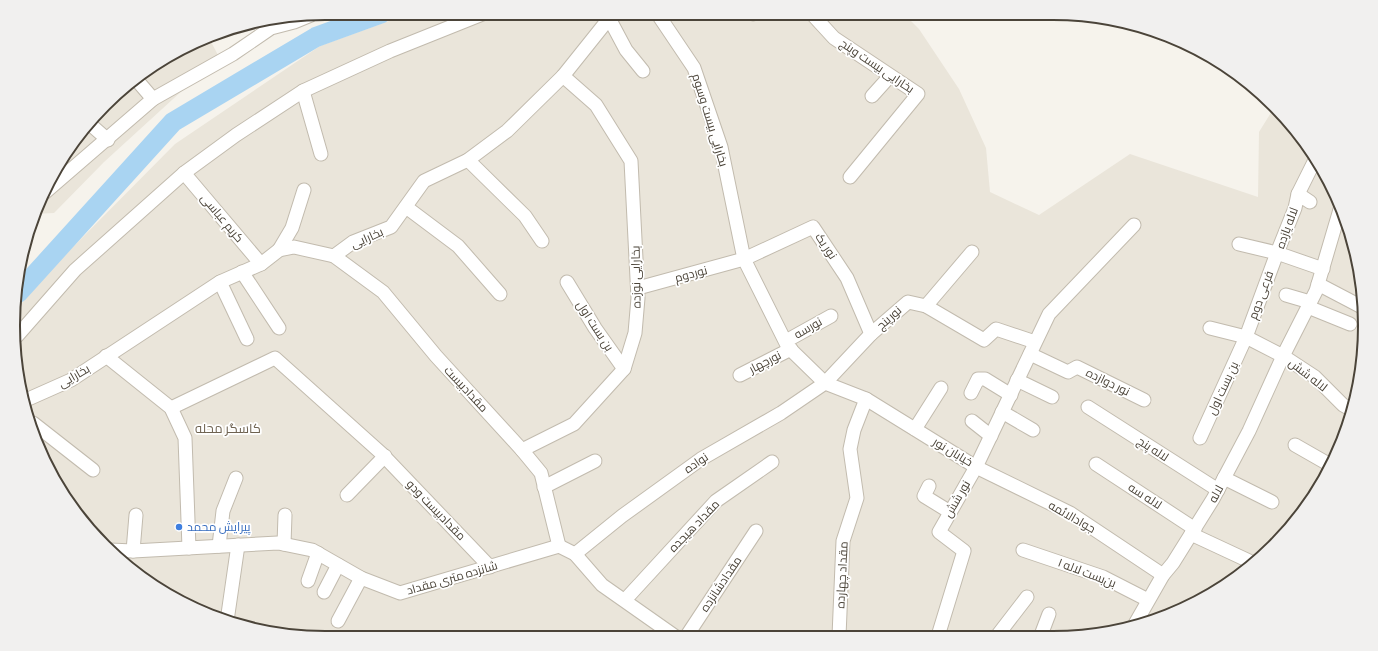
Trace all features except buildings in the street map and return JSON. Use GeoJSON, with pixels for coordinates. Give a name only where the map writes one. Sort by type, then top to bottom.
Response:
{"type":"FeatureCollection","features":[{"type":"Feature","properties":{"kind":"street"},"geometry":{"type":"LineString","coordinates":[[20,332],[75,270],[184,173],[302,91],[390,51],[468,20]]}},
{"type":"Feature","properties":{"kind":"street","name":"بخارایی"},"geometry":{"type":"LineString","coordinates":[[334,256],[354,242],[391,227],[424,181],[468,160],[507,131],[564,76],[611,20]]}},
{"type":"Feature","properties":{"kind":"street"},"geometry":{"type":"LineString","coordinates":[[615,20],[626,50],[643,71]]}},
{"type":"Feature","properties":{"kind":"street","name":"بخارایی بیست وسوم"},"geometry":{"type":"LineString","coordinates":[[663,20],[694,68],[721,147],[744,259]]}},
{"type":"Feature","properties":{"kind":"street","name":"بخارایی بیست وپنج"},"geometry":{"type":"LineString","coordinates":[[817,20],[834,38],[918,94],[850,177]]}},
{"type":"Feature","properties":{"kind":"street"},"geometry":{"type":"LineString","coordinates":[[55,184],[108,140],[153,99],[233,54],[271,28],[293,22]]}},
{"type":"Feature","properties":{"kind":"street","name":"بخارایی نوزده"},"geometry":{"type":"LineString","coordinates":[[522,450],[574,424],[624,369],[636,333],[638,288],[631,161],[596,105],[564,76]]}},
{"type":"Feature","properties":{"kind":"street"},"geometry":{"type":"LineString","coordinates":[[872,96],[890,76]]}},
{"type":"Feature","properties":{"kind":"street"},"geometry":{"type":"LineString","coordinates":[[140,83],[153,99]]}},
{"type":"Feature","properties":{"kind":"street"},"geometry":{"type":"LineString","coordinates":[[302,91],[321,154]]}},
{"type":"Feature","properties":{"kind":"street"},"geometry":{"type":"LineString","coordinates":[[93,127],[108,140]]}},
{"type":"Feature","properties":{"kind":"street"},"geometry":{"type":"LineString","coordinates":[[468,160],[525,216],[542,241]]}},
{"type":"Feature","properties":{"kind":"street"},"geometry":{"type":"LineString","coordinates":[[1298,194],[1312,165]]}},
{"type":"Feature","properties":{"kind":"street","name":"کریم عباسی"},"geometry":{"type":"LineString","coordinates":[[184,173],[261,264]]}},
{"type":"Feature","properties":{"kind":"street"},"geometry":{"type":"LineString","coordinates":[[279,250],[292,228],[304,190]]}},
{"type":"Feature","properties":{"kind":"street","name":"لاله یازده"},"geometry":{"type":"LineString","coordinates":[[1310,202],[1298,194],[1295,208],[1276,253],[1323,268]]}},
{"type":"Feature","properties":{"kind":"street"},"geometry":{"type":"LineString","coordinates":[[406,207],[458,246],[500,294]]}},
{"type":"Feature","properties":{"kind":"street","name":"لاله"},"geometry":{"type":"LineString","coordinates":[[1138,619],[1163,575],[1173,563],[1218,490],[1249,431],[1318,284],[1338,217]]}},
{"type":"Feature","properties":{"kind":"street","name":"خیابان نور"},"geometry":{"type":"LineString","coordinates":[[744,259],[788,345],[825,383],[866,399],[976,467],[1049,314],[1134,225]]}},
{"type":"Feature","properties":{"kind":"street","name":"نور یک"},"geometry":{"type":"LineString","coordinates":[[744,259],[812,227],[847,278],[871,334]]}},
{"type":"Feature","properties":{"kind":"street"},"geometry":{"type":"LineString","coordinates":[[1239,244],[1276,253]]}},
{"type":"Feature","properties":{"kind":"street"},"geometry":{"type":"LineString","coordinates":[[279,250],[294,247],[334,256]]}},
{"type":"Feature","properties":{"kind":"street","name":"بخارایی"},"geometry":{"type":"LineString","coordinates":[[29,399],[71,380],[220,282],[261,264],[279,250]]}},
{"type":"Feature","properties":{"kind":"street"},"geometry":{"type":"LineString","coordinates":[[972,252],[926,306],[984,340],[996,329],[1032,348]]}},
{"type":"Feature","properties":{"kind":"street","name":"فرعی دوم"},"geometry":{"type":"LineString","coordinates":[[1246,337],[1276,253]]}},
{"type":"Feature","properties":{"kind":"street","name":"مقدادبیست"},"geometry":{"type":"LineString","coordinates":[[334,256],[383,292],[436,356],[522,450],[541,473],[559,546]]}},
{"type":"Feature","properties":{"kind":"street","name":"نوردوم"},"geometry":{"type":"LineString","coordinates":[[638,288],[744,259]]}},
{"type":"Feature","properties":{"kind":"street"},"geometry":{"type":"LineString","coordinates":[[242,272],[279,328]]}},
{"type":"Feature","properties":{"kind":"street"},"geometry":{"type":"LineString","coordinates":[[220,282],[247,339]]}},
{"type":"Feature","properties":{"kind":"street","name":"بن بست اول"},"geometry":{"type":"LineString","coordinates":[[567,282],[595,328],[624,369]]}},
{"type":"Feature","properties":{"kind":"street"},"geometry":{"type":"LineString","coordinates":[[1318,284],[1357,304]]}},
{"type":"Feature","properties":{"kind":"street"},"geometry":{"type":"LineString","coordinates":[[1286,295],[1350,324]]}},
{"type":"Feature","properties":{"kind":"street","name":"نورپنج"},"geometry":{"type":"LineString","coordinates":[[825,383],[871,334],[908,302],[926,306]]}},
{"type":"Feature","properties":{"kind":"street","name":"نورسه"},"geometry":{"type":"LineString","coordinates":[[788,345],[831,316]]}},
{"type":"Feature","properties":{"kind":"street","name":"لاله شش"},"geometry":{"type":"LineString","coordinates":[[1210,328],[1246,337],[1283,356],[1315,377],[1347,407]]}},
{"type":"Feature","properties":{"kind":"street","name":"بن بست اول"},"geometry":{"type":"LineString","coordinates":[[1200,438],[1246,337]]}},
{"type":"Feature","properties":{"kind":"street","name":"نورچهار"},"geometry":{"type":"LineString","coordinates":[[740,376],[788,345]]}},
{"type":"Feature","properties":{"kind":"street","name":"نور دوازده"},"geometry":{"type":"LineString","coordinates":[[1032,348],[1068,372],[1077,367],[1144,400]]}},
{"type":"Feature","properties":{"kind":"street"},"geometry":{"type":"LineString","coordinates":[[106,356],[171,408],[185,438],[189,548]]}},
{"type":"Feature","properties":{"kind":"street","name":"مقدادبیست ودو"},"geometry":{"type":"LineString","coordinates":[[171,408],[275,358],[383,455],[490,567]]}},
{"type":"Feature","properties":{"kind":"street"},"geometry":{"type":"LineString","coordinates":[[971,393],[978,379],[985,379],[1010,395]]}},
{"type":"Feature","properties":{"kind":"street"},"geometry":{"type":"LineString","coordinates":[[1017,380],[1052,397]]}},
{"type":"Feature","properties":{"kind":"street","name":"نواده"},"geometry":{"type":"LineString","coordinates":[[574,554],[622,516],[701,459],[781,414],[825,383]]}},
{"type":"Feature","properties":{"kind":"street"},"geometry":{"type":"LineString","coordinates":[[915,429],[941,388]]}},
{"type":"Feature","properties":{"kind":"street","name":"مقداد چهارده"},"geometry":{"type":"LineString","coordinates":[[839,631],[843,541],[857,498],[850,449],[854,430],[866,399]]}},
{"type":"Feature","properties":{"kind":"street","name":"لاله پنج"},"geometry":{"type":"LineString","coordinates":[[1088,407],[1218,490]]}},
{"type":"Feature","properties":{"kind":"street"},"geometry":{"type":"LineString","coordinates":[[1002,412],[1033,430]]}},
{"type":"Feature","properties":{"kind":"street"},"geometry":{"type":"LineString","coordinates":[[972,421],[991,436]]}},
{"type":"Feature","properties":{"kind":"street"},"geometry":{"type":"LineString","coordinates":[[37,426],[93,470]]}},
{"type":"Feature","properties":{"kind":"street"},"geometry":{"type":"LineString","coordinates":[[1295,445],[1325,462]]}},
{"type":"Feature","properties":{"kind":"street"},"geometry":{"type":"LineString","coordinates":[[347,496],[383,455]]}},
{"type":"Feature","properties":{"kind":"street"},"geometry":{"type":"LineString","coordinates":[[544,487],[595,461]]}},
{"type":"Feature","properties":{"kind":"street","name":"مقداد هیجده"},"geometry":{"type":"LineString","coordinates":[[625,600],[716,502],[772,462]]}},
{"type":"Feature","properties":{"kind":"street","name":"لاله سه"},"geometry":{"type":"LineString","coordinates":[[1096,464],[1193,531],[1248,560]]}},
{"type":"Feature","properties":{"kind":"street","name":"نور شش"},"geometry":{"type":"LineString","coordinates":[[940,631],[964,551],[939,532],[976,467]]}},
{"type":"Feature","properties":{"kind":"street","name":"جوادالائمه"},"geometry":{"type":"LineString","coordinates":[[976,467],[1070,513],[1163,575]]}},
{"type":"Feature","properties":{"kind":"street"},"geometry":{"type":"LineString","coordinates":[[219,546],[223,511],[236,478]]}},
{"type":"Feature","properties":{"kind":"street"},"geometry":{"type":"LineString","coordinates":[[1224,478],[1272,502]]}},
{"type":"Feature","properties":{"kind":"street"},"geometry":{"type":"LineString","coordinates":[[929,486],[924,496],[950,512]]}},
{"type":"Feature","properties":{"kind":"street"},"geometry":{"type":"LineString","coordinates":[[133,550],[136,515]]}},
{"type":"Feature","properties":{"kind":"street"},"geometry":{"type":"LineString","coordinates":[[284,544],[285,515]]}},
{"type":"Feature","properties":{"kind":"street","name":"مقدادشانزده"},"geometry":{"type":"LineString","coordinates":[[690,631],[756,531]]}},
{"type":"Feature","properties":{"kind":"street","name":"شانزده متری مقداد"},"geometry":{"type":"LineString","coordinates":[[118,550],[278,543],[312,550],[361,578],[400,593],[559,546]]}},
{"type":"Feature","properties":{"kind":"street"},"geometry":{"type":"LineString","coordinates":[[228,615],[238,545]]}},
{"type":"Feature","properties":{"kind":"street"},"geometry":{"type":"LineString","coordinates":[[559,546],[574,554],[602,585],[668,631]]}},
{"type":"Feature","properties":{"kind":"street","name":"بن‌بست لاله ۱"},"geometry":{"type":"LineString","coordinates":[[1023,550],[1103,577],[1148,600]]}},
{"type":"Feature","properties":{"kind":"street"},"geometry":{"type":"LineString","coordinates":[[308,581],[318,553]]}},
{"type":"Feature","properties":{"kind":"street"},"geometry":{"type":"LineString","coordinates":[[324,592],[338,565]]}},
{"type":"Feature","properties":{"kind":"street"},"geometry":{"type":"LineString","coordinates":[[338,621],[361,578]]}},
{"type":"Feature","properties":{"kind":"street"},"geometry":{"type":"LineString","coordinates":[[1001,631],[1027,597]]}},
{"type":"Feature","properties":{"kind":"street"},"geometry":{"type":"LineString","coordinates":[[1043,631],[1049,614]]}},
{"type":"Feature","properties":{"kind":"shaded area"},"geometry":{"type":"Polygon","coordinates":[[[392,20],[910,20],[919,29],[959,89],[986,148],[990,192],[1039,215],[1130,154],[1258,197],[1259,132],[1271,112],[1307,156],[1317,173],[1335,209],[1348,246],[1355,286],[1358,326],[1352,385],[1342,424],[1326,461],[1307,495],[1269,542],[1222,580],[1188,599],[1151,615],[1112,625],[1052,631],[326,631],[266,625],[227,615],[209,608],[173,590],[140,568],[109,542],[71,495],[43,442],[30,405],[21,345],[21,303],[67,253],[175,144],[320,46],[392,20]]]}},
{"type":"Feature","properties":{"kind":"shaded area"},"geometry":{"type":"Polygon","coordinates":[[[211,42],[219,57],[104,162],[54,213],[41,214],[52,190],[71,156],[109,109],[156,71],[211,42]]]}},
{"type":"Feature","properties":{"kind":"waterway"},"geometry":{"type":"LineString","coordinates":[[23,288],[173,122],[316,37],[363,20]]}},
{"type":"Feature","properties":{"kind":"place","name":"پیرایش محمد"},"geometry":{"type":"Point","coordinates":[179,527]}},
{"type":"Feature","properties":{"kind":"district","name":"کاسگر محله"},"geometry":{"type":"Point","coordinates":[228,428]}}]}
